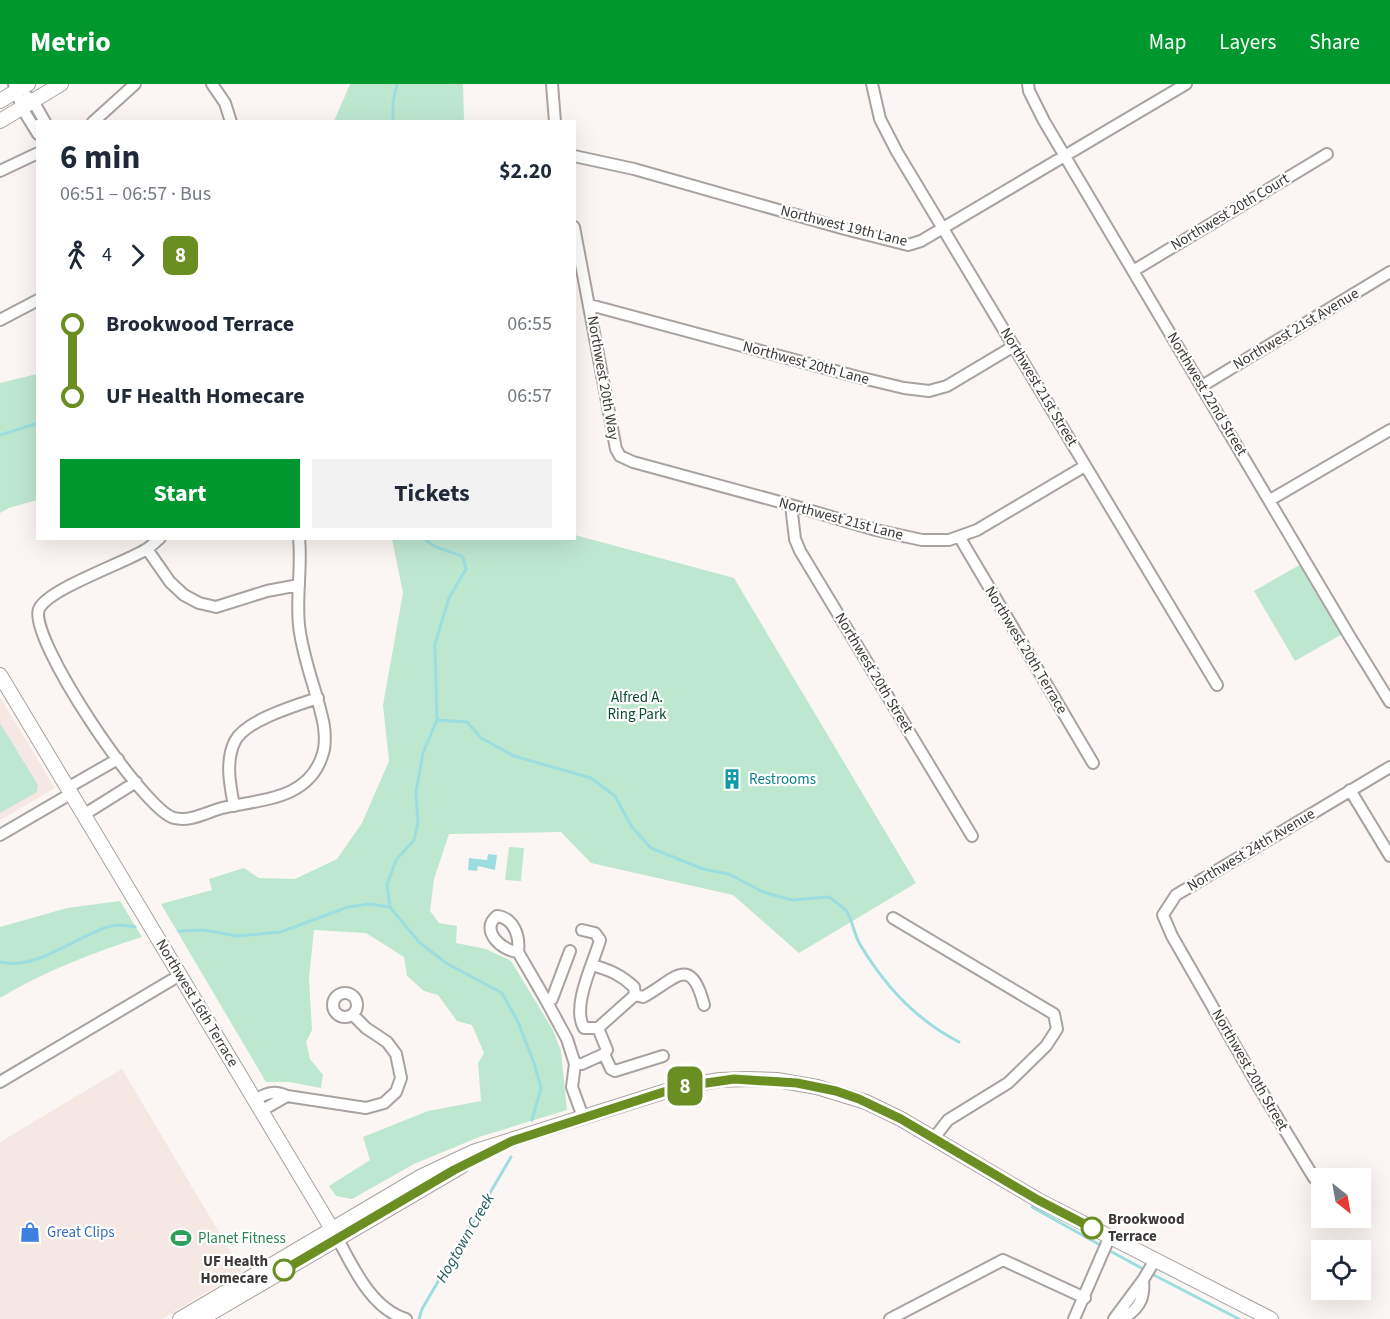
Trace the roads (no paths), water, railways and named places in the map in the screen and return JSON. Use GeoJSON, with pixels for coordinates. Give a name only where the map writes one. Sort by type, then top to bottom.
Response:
{"type":"FeatureCollection","features":[{"type":"Feature","properties":{"kind":"street"},"geometry":{"type":"LineString","coordinates":[[0,121],[61,84]]}},
{"type":"Feature","properties":{"kind":"street"},"geometry":{"type":"LineString","coordinates":[[95,120],[135,84]]}},
{"type":"Feature","properties":{"kind":"street"},"geometry":{"type":"LineString","coordinates":[[212,84],[225,103],[230,120]]}},
{"type":"Feature","properties":{"kind":"street"},"geometry":{"type":"LineString","coordinates":[[552,84],[555,120]]}},
{"type":"Feature","properties":{"kind":"street","name":"Northwest 21st Street"},"geometry":{"type":"LineString","coordinates":[[872,84],[880,118],[897,152],[1217,685]]}},
{"type":"Feature","properties":{"kind":"street","name":"Northwest 22nd Street"},"geometry":{"type":"LineString","coordinates":[[1028,84],[1036,106],[1064,156],[1390,702]]}},
{"type":"Feature","properties":{"kind":"street","name":"Northwest 19th Lane"},"geometry":{"type":"LineString","coordinates":[[576,156],[634,169],[908,245],[921,241],[1186,84]]}},
{"type":"Feature","properties":{"kind":"street"},"geometry":{"type":"LineString","coordinates":[[0,101],[20,86],[36,129]]}},
{"type":"Feature","properties":{"kind":"street"},"geometry":{"type":"LineString","coordinates":[[27,105],[43,120]]}},
{"type":"Feature","properties":{"kind":"street"},"geometry":{"type":"LineString","coordinates":[[0,171],[36,154]]}},
{"type":"Feature","properties":{"kind":"street","name":"Northwest 20th Court"},"geometry":{"type":"LineString","coordinates":[[1133,271],[1327,154]]}},
{"type":"Feature","properties":{"kind":"street","name":"Northwest 20th Way"},"geometry":{"type":"LineString","coordinates":[[576,237],[615,449],[620,456]]}},
{"type":"Feature","properties":{"kind":"street","name":"Northwest 21st Avenue"},"geometry":{"type":"LineString","coordinates":[[1202,386],[1390,272]]}},
{"type":"Feature","properties":{"kind":"street"},"geometry":{"type":"LineString","coordinates":[[0,320],[36,301]]}},
{"type":"Feature","properties":{"kind":"street","name":"Northwest 20th Lane"},"geometry":{"type":"LineString","coordinates":[[590,305],[904,388],[929,391],[947,386],[1014,346]]}},
{"type":"Feature","properties":{"kind":"street"},"geometry":{"type":"LineString","coordinates":[[1270,500],[1390,429]]}},
{"type":"Feature","properties":{"kind":"street","name":"Northwest 21st Lane"},"geometry":{"type":"LineString","coordinates":[[620,456],[633,462],[876,530],[922,540],[960,538],[1085,466]]}},
{"type":"Feature","properties":{"kind":"street","name":"Northwest 20th Street"},"geometry":{"type":"LineString","coordinates":[[791,505],[795,540],[800,550],[972,836]]}},
{"type":"Feature","properties":{"kind":"street","name":"Northwest 20th Terrace"},"geometry":{"type":"LineString","coordinates":[[960,538],[1093,763]]}},
{"type":"Feature","properties":{"kind":"street"},"geometry":{"type":"LineString","coordinates":[[158,540],[147,549],[53,595],[45,600],[38,610],[39,623],[54,661],[92,723],[136,782],[160,809],[173,818],[193,818],[234,806],[282,797],[303,785],[315,772],[324,752],[323,722],[299,624],[299,540]]}},
{"type":"Feature","properties":{"kind":"street"},"geometry":{"type":"LineString","coordinates":[[147,549],[170,582],[184,595],[199,603],[216,607],[267,591],[299,585]]}},
{"type":"Feature","properties":{"kind":"street","name":"Northwest 16th Terrace"},"geometry":{"type":"LineString","coordinates":[[0,675],[367,1289],[402,1318]]}},
{"type":"Feature","properties":{"kind":"street"},"geometry":{"type":"LineString","coordinates":[[234,806],[230,784],[230,757],[236,739],[267,717],[318,698]]}},
{"type":"Feature","properties":{"kind":"street"},"geometry":{"type":"LineString","coordinates":[[0,835],[118,759]]}},
{"type":"Feature","properties":{"kind":"street","name":"Northwest 24th Avenue"},"geometry":{"type":"LineString","coordinates":[[1186,961],[1163,915],[1176,895],[1390,767]]}},
{"type":"Feature","properties":{"kind":"street"},"geometry":{"type":"LineString","coordinates":[[85,814],[136,782]]}},
{"type":"Feature","properties":{"kind":"street"},"geometry":{"type":"LineString","coordinates":[[1350,790],[1390,856]]}},
{"type":"Feature","properties":{"kind":"street"},"geometry":{"type":"LineString","coordinates":[[893,918],[1053,1014],[1057,1029],[1046,1046],[1008,1083],[948,1120],[934,1138]]}},
{"type":"Feature","properties":{"kind":"street"},"geometry":{"type":"LineString","coordinates":[[582,930],[595,933],[600,940],[582,999],[580,1018],[584,1028],[598,1028],[635,995]]}},
{"type":"Feature","properties":{"kind":"street"},"geometry":{"type":"LineString","coordinates":[[547,1002],[552,999],[570,951]]}},
{"type":"Feature","properties":{"kind":"street"},"geometry":{"type":"LineString","coordinates":[[518,952],[561,1025],[574,1064],[572,1087],[583,1117]]}},
{"type":"Feature","properties":{"kind":"street","name":"Northwest 20th Street"},"geometry":{"type":"LineString","coordinates":[[1186,961],[1311,1173]]}},
{"type":"Feature","properties":{"kind":"street"},"geometry":{"type":"LineString","coordinates":[[592,965],[612,971],[624,978],[634,987],[635,995]]}},
{"type":"Feature","properties":{"kind":"street"},"geometry":{"type":"LineString","coordinates":[[0,1083],[180,975]]}},
{"type":"Feature","properties":{"kind":"street"},"geometry":{"type":"LineString","coordinates":[[635,995],[643,998],[653,993],[673,976],[687,976],[693,979],[699,987],[704,1005]]}},
{"type":"Feature","properties":{"kind":"street"},"geometry":{"type":"LineString","coordinates":[[258,1106],[273,1092],[366,1108],[384,1103],[396,1092],[401,1078],[396,1054],[387,1042],[366,1028],[353,1015]]}},
{"type":"Feature","properties":{"kind":"street"},"geometry":{"type":"LineString","coordinates":[[561,1025],[580,1018]]}},
{"type":"Feature","properties":{"kind":"street"},"geometry":{"type":"LineString","coordinates":[[574,1064],[582,1064],[604,1054],[607,1050],[598,1028]]}},
{"type":"Feature","properties":{"kind":"street"},"geometry":{"type":"LineString","coordinates":[[604,1054],[611,1069],[615,1071],[663,1056]]}},
{"type":"Feature","properties":{"kind":"street"},"geometry":{"type":"LineString","coordinates":[[201,1319],[445,1164],[493,1144],[512,1141],[679,1087],[720,1080],[747,1079],[797,1083],[836,1091],[859,1099],[901,1119],[1038,1200],[1271,1319]]}},
{"type":"Feature","properties":{"kind":"street"},"geometry":{"type":"LineString","coordinates":[[180,1319],[335,1234]]}},
{"type":"Feature","properties":{"kind":"street"},"geometry":{"type":"LineString","coordinates":[[1074,1319],[1110,1236]]}},
{"type":"Feature","properties":{"kind":"street"},"geometry":{"type":"LineString","coordinates":[[890,1319],[1003,1260],[1085,1298]]}},
{"type":"Feature","properties":{"kind":"street"},"geometry":{"type":"LineString","coordinates":[[1114,1319],[1155,1260]]}},
{"type":"Feature","properties":{"kind":"street"},"geometry":{"type":"LineString","coordinates":[[1122,1319],[1132,1313],[1142,1299],[1143,1280]]}},
{"type":"Feature","properties":{"kind":"water"},"geometry":{"type":"Polygon","coordinates":[[[488,854],[497,855],[495,870],[478,866],[477,871],[468,870],[469,858],[487,860],[488,854]]]}},
{"type":"Feature","properties":{"kind":"waterway"},"geometry":{"type":"LineString","coordinates":[[393,120],[393,102],[397,84]]}},
{"type":"Feature","properties":{"kind":"waterway"},"geometry":{"type":"LineString","coordinates":[[0,435],[36,424]]}},
{"type":"Feature","properties":{"kind":"waterway"},"geometry":{"type":"LineString","coordinates":[[390,907],[387,885],[396,860],[414,840],[418,823],[416,792],[423,753],[437,720],[435,644],[449,598],[466,569],[463,557],[426,540]]}},
{"type":"Feature","properties":{"kind":"waterway"},"geometry":{"type":"LineString","coordinates":[[437,720],[467,722],[481,738],[514,756],[591,778],[615,796],[632,827],[651,848],[703,869],[729,874],[763,892],[792,900],[829,897],[847,912],[859,942],[870,961],[892,988],[916,1013],[959,1042]]}},
{"type":"Feature","properties":{"kind":"waterway"},"geometry":{"type":"LineString","coordinates":[[179,931],[204,930],[237,936],[281,932],[348,907],[370,904],[390,907]]}},
{"type":"Feature","properties":{"kind":"waterway","name":"Hogtown Creek"},"geometry":{"type":"LineString","coordinates":[[390,907],[419,942],[446,963],[502,993],[518,1022],[541,1088],[532,1120]]}},
{"type":"Feature","properties":{"kind":"waterway"},"geometry":{"type":"LineString","coordinates":[[0,962],[14,963],[42,957],[111,926],[135,927]]}},
{"type":"Feature","properties":{"kind":"waterway","name":"Hogtown Creek"},"geometry":{"type":"LineString","coordinates":[[419,1319],[422,1309],[511,1157]]}},
{"type":"Feature","properties":{"kind":"waterway"},"geometry":{"type":"LineString","coordinates":[[1032,1207],[1100,1245]]}},
{"type":"Feature","properties":{"kind":"waterway"},"geometry":{"type":"LineString","coordinates":[[1112,1252],[1145,1270]]}},
{"type":"Feature","properties":{"kind":"waterway"},"geometry":{"type":"LineString","coordinates":[[1150,1273],[1239,1319]]}},
{"type":"Feature","properties":{"kind":"place","name":"Restrooms"},"geometry":{"type":"Point","coordinates":[732,779]}},
{"type":"Feature","properties":{"kind":"place","name":"Brookwood Terrace"},"geometry":{"type":"Point","coordinates":[1092,1228]}},
{"type":"Feature","properties":{"kind":"place","name":"Great Clips"},"geometry":{"type":"Point","coordinates":[30,1232]}},
{"type":"Feature","properties":{"kind":"place","name":"Planet Fitness"},"geometry":{"type":"Point","coordinates":[181,1238]}},
{"type":"Feature","properties":{"kind":"place","name":"UF Health Homecare"},"geometry":{"type":"Point","coordinates":[284,1270]}},
{"type":"Feature","properties":{"kind":"park label","name":"Alfred A. Ring Park"},"geometry":{"type":"Point","coordinates":[637,706]}}]}
